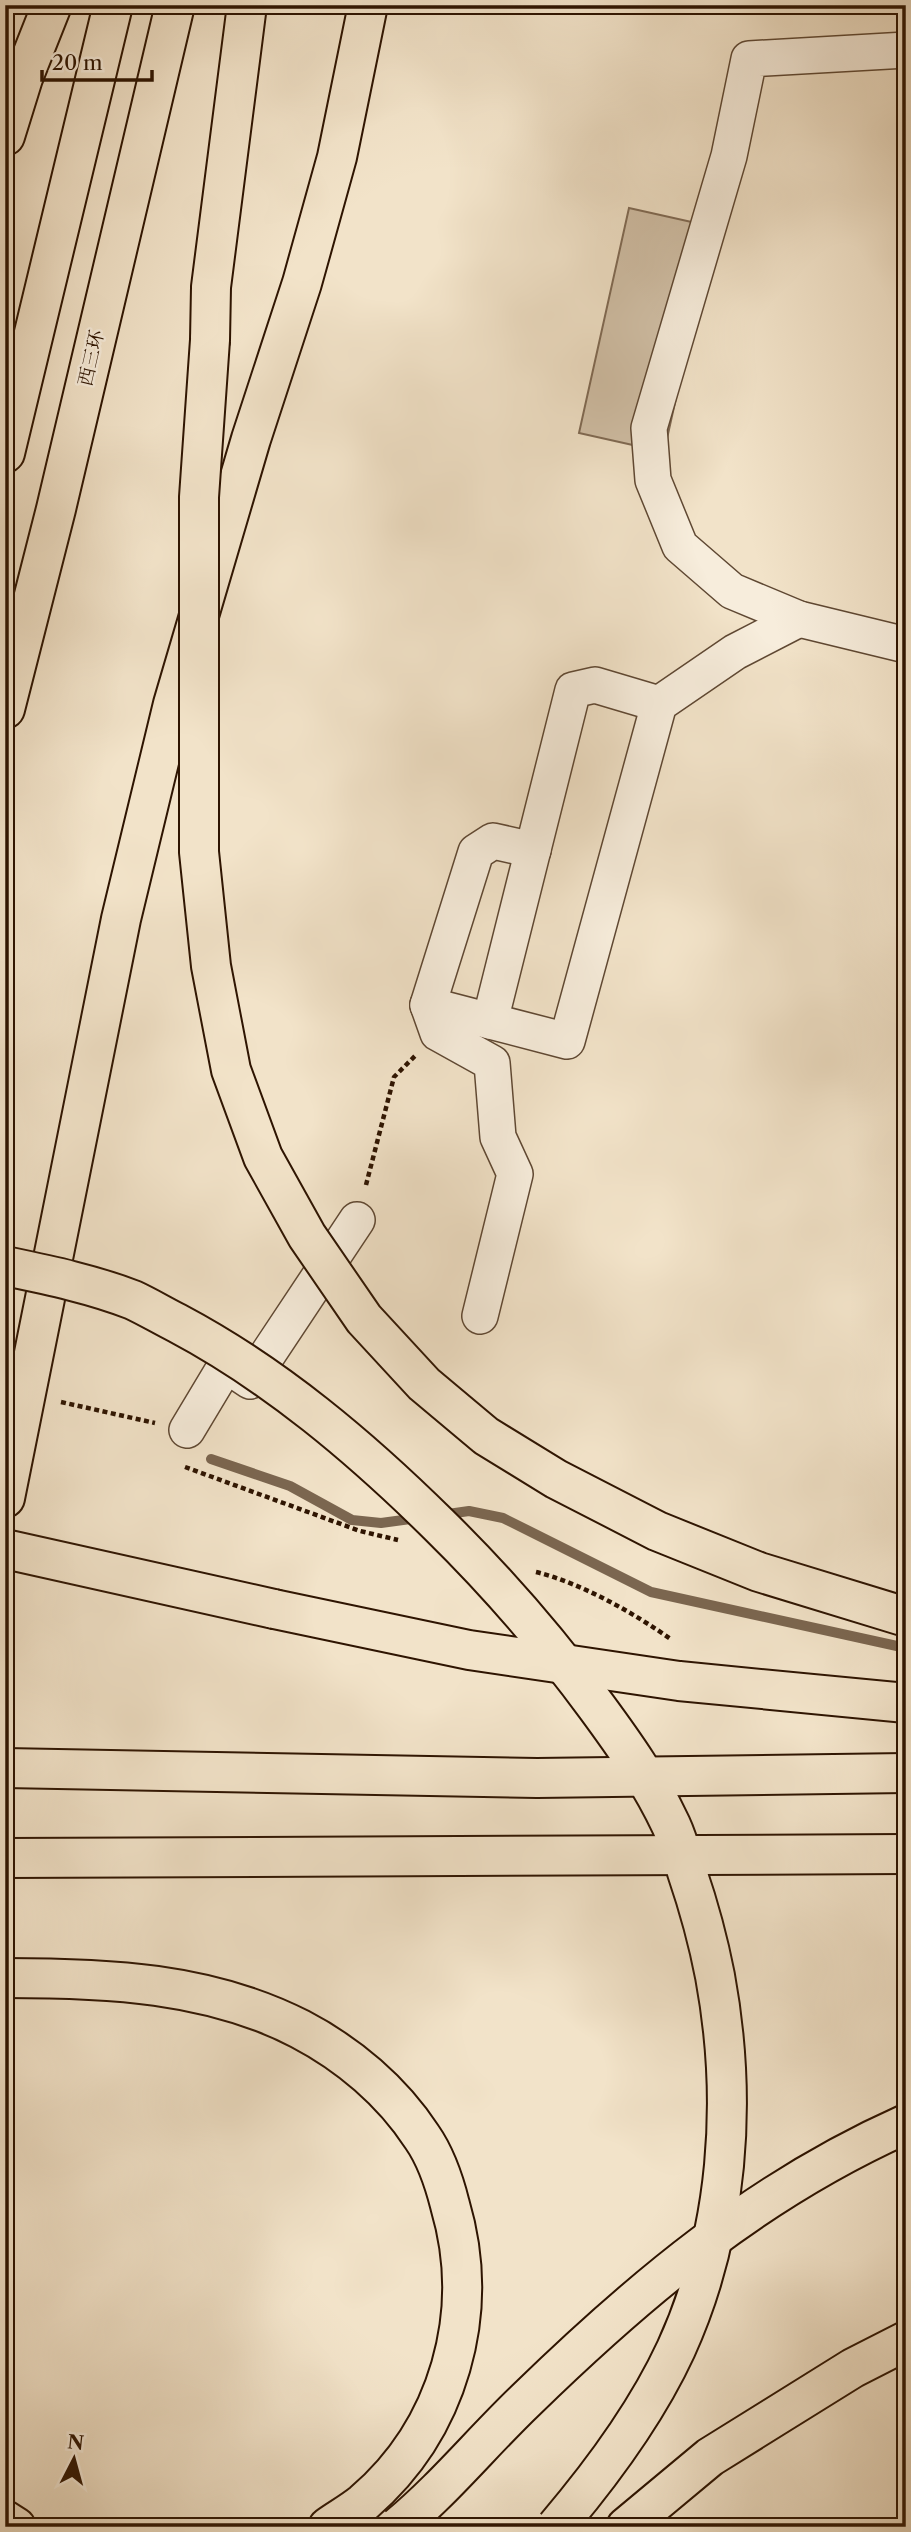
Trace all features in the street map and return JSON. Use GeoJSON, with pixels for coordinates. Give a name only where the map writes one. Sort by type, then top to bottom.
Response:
{"type":"FeatureCollection","features":[{"type":"Feature","properties":{"kind":"main road"},"geometry":{"type":"LineString","coordinates":[[5,136],[23,78],[52,5]]}},
{"type":"Feature","properties":{"kind":"main road"},"geometry":{"type":"LineString","coordinates":[[5,453],[113,5]]}},
{"type":"Feature","properties":{"kind":"main road","name":"西三环"},"geometry":{"type":"LineString","coordinates":[[5,709],[59,495],[175,5]]}},
{"type":"Feature","properties":{"kind":"main road"},"geometry":{"type":"LineString","coordinates":[[247,5],[211,287],[199,497],[199,852],[211,966],[231,1070],[263,1157],[307,1236],[364,1318],[424,1384],[486,1436],[556,1479],[657,1531],[760,1572],[906,1616]]}},
{"type":"Feature","properties":{"kind":"main road"},"geometry":{"type":"LineString","coordinates":[[5,1498],[121,919],[173,704],[251,439],[302,283],[337,157],[368,5]]}},
{"type":"Feature","properties":{"kind":"main road"},"geometry":{"type":"LineString","coordinates":[[5,409],[39,314]]}},
{"type":"Feature","properties":{"kind":"main road"},"geometry":{"type":"LineString","coordinates":[[5,1266],[95,1287],[135,1301],[210,1341],[280,1387],[339,1434],[418,1504],[469,1555],[560,1658],[636,1762],[673,1828],[706,1929],[724,2023],[727,2115],[722,2189],[704,2274],[676,2350],[629,2432],[594,2482],[556,2527]]}},
{"type":"Feature","properties":{"kind":"main road"},"geometry":{"type":"LineString","coordinates":[[5,1549],[469,1650],[679,1681],[906,1703]]}},
{"type":"Feature","properties":{"kind":"main road"},"geometry":{"type":"LineString","coordinates":[[5,1769],[537,1778],[906,1773]]}},
{"type":"Feature","properties":{"kind":"main road"},"geometry":{"type":"LineString","coordinates":[[5,1858],[906,1854]]}},
{"type":"Feature","properties":{"kind":"main road"},"geometry":{"type":"LineString","coordinates":[[5,1978],[60,1978],[161,1986],[211,1995],[255,2009],[300,2029],[341,2053],[400,2107],[423,2138],[442,2176],[461,2253],[462,2299],[457,2347],[446,2385],[429,2423],[401,2464],[362,2503],[328,2527]]}},
{"type":"Feature","properties":{"kind":"main road"},"geometry":{"type":"LineString","coordinates":[[398,2527],[571,2356],[688,2255],[802,2176],[863,2143],[906,2124]]}},
{"type":"Feature","properties":{"kind":"main road"},"geometry":{"type":"LineString","coordinates":[[626,2527],[710,2457],[853,2368],[906,2341]]}},
{"type":"Feature","properties":{"kind":"main road"},"geometry":{"type":"LineString","coordinates":[[5,2520],[16,2527]]}},
{"type":"Feature","properties":{"kind":"street"},"geometry":{"type":"LineString","coordinates":[[906,50],[749,59],[729,156],[649,429],[653,480],[680,545],[732,591],[799,619],[906,645]]}},
{"type":"Feature","properties":{"kind":"street"},"geometry":{"type":"LineString","coordinates":[[433,1019],[490,1021],[567,1041],[659,704],[735,652],[799,619]]}},
{"type":"Feature","properties":{"kind":"street"},"geometry":{"type":"LineString","coordinates":[[490,1021],[573,690],[595,685],[659,704]]}},
{"type":"Feature","properties":{"kind":"street"},"geometry":{"type":"LineString","coordinates":[[433,1019],[476,852],[493,842],[533,850]]}},
{"type":"Feature","properties":{"kind":"street"},"geometry":{"type":"LineString","coordinates":[[433,1019],[492,1063],[498,1137],[515,1174],[480,1316]]}},
{"type":"Feature","properties":{"kind":"street"},"geometry":{"type":"LineString","coordinates":[[187,1430],[226,1364],[250,1381],[357,1220]]}},
{"type":"Feature","properties":{"kind":"path"},"geometry":{"type":"LineString","coordinates":[[357,1220],[394,1077],[433,1019]]}},
{"type":"Feature","properties":{"kind":"path"},"geometry":{"type":"LineString","coordinates":[[53,1401],[187,1430]]}},
{"type":"Feature","properties":{"kind":"shaded area"},"geometry":{"type":"Polygon","coordinates":[[[629,208],[714,227],[664,452],[579,433],[629,208]]]}},
{"type":"Feature","properties":{"kind":"building"},"geometry":{"type":"Polygon","coordinates":[[[906,236],[906,310],[899,237],[906,236]]]}},
{"type":"Feature","properties":{"kind":"waterway"},"geometry":{"type":"LineString","coordinates":[[211,1459],[290,1486],[352,1520],[381,1523],[418,1518]]}},
{"type":"Feature","properties":{"kind":"waterway"},"geometry":{"type":"LineString","coordinates":[[441,1515],[469,1511],[503,1518],[651,1592],[906,1648]]}}]}
